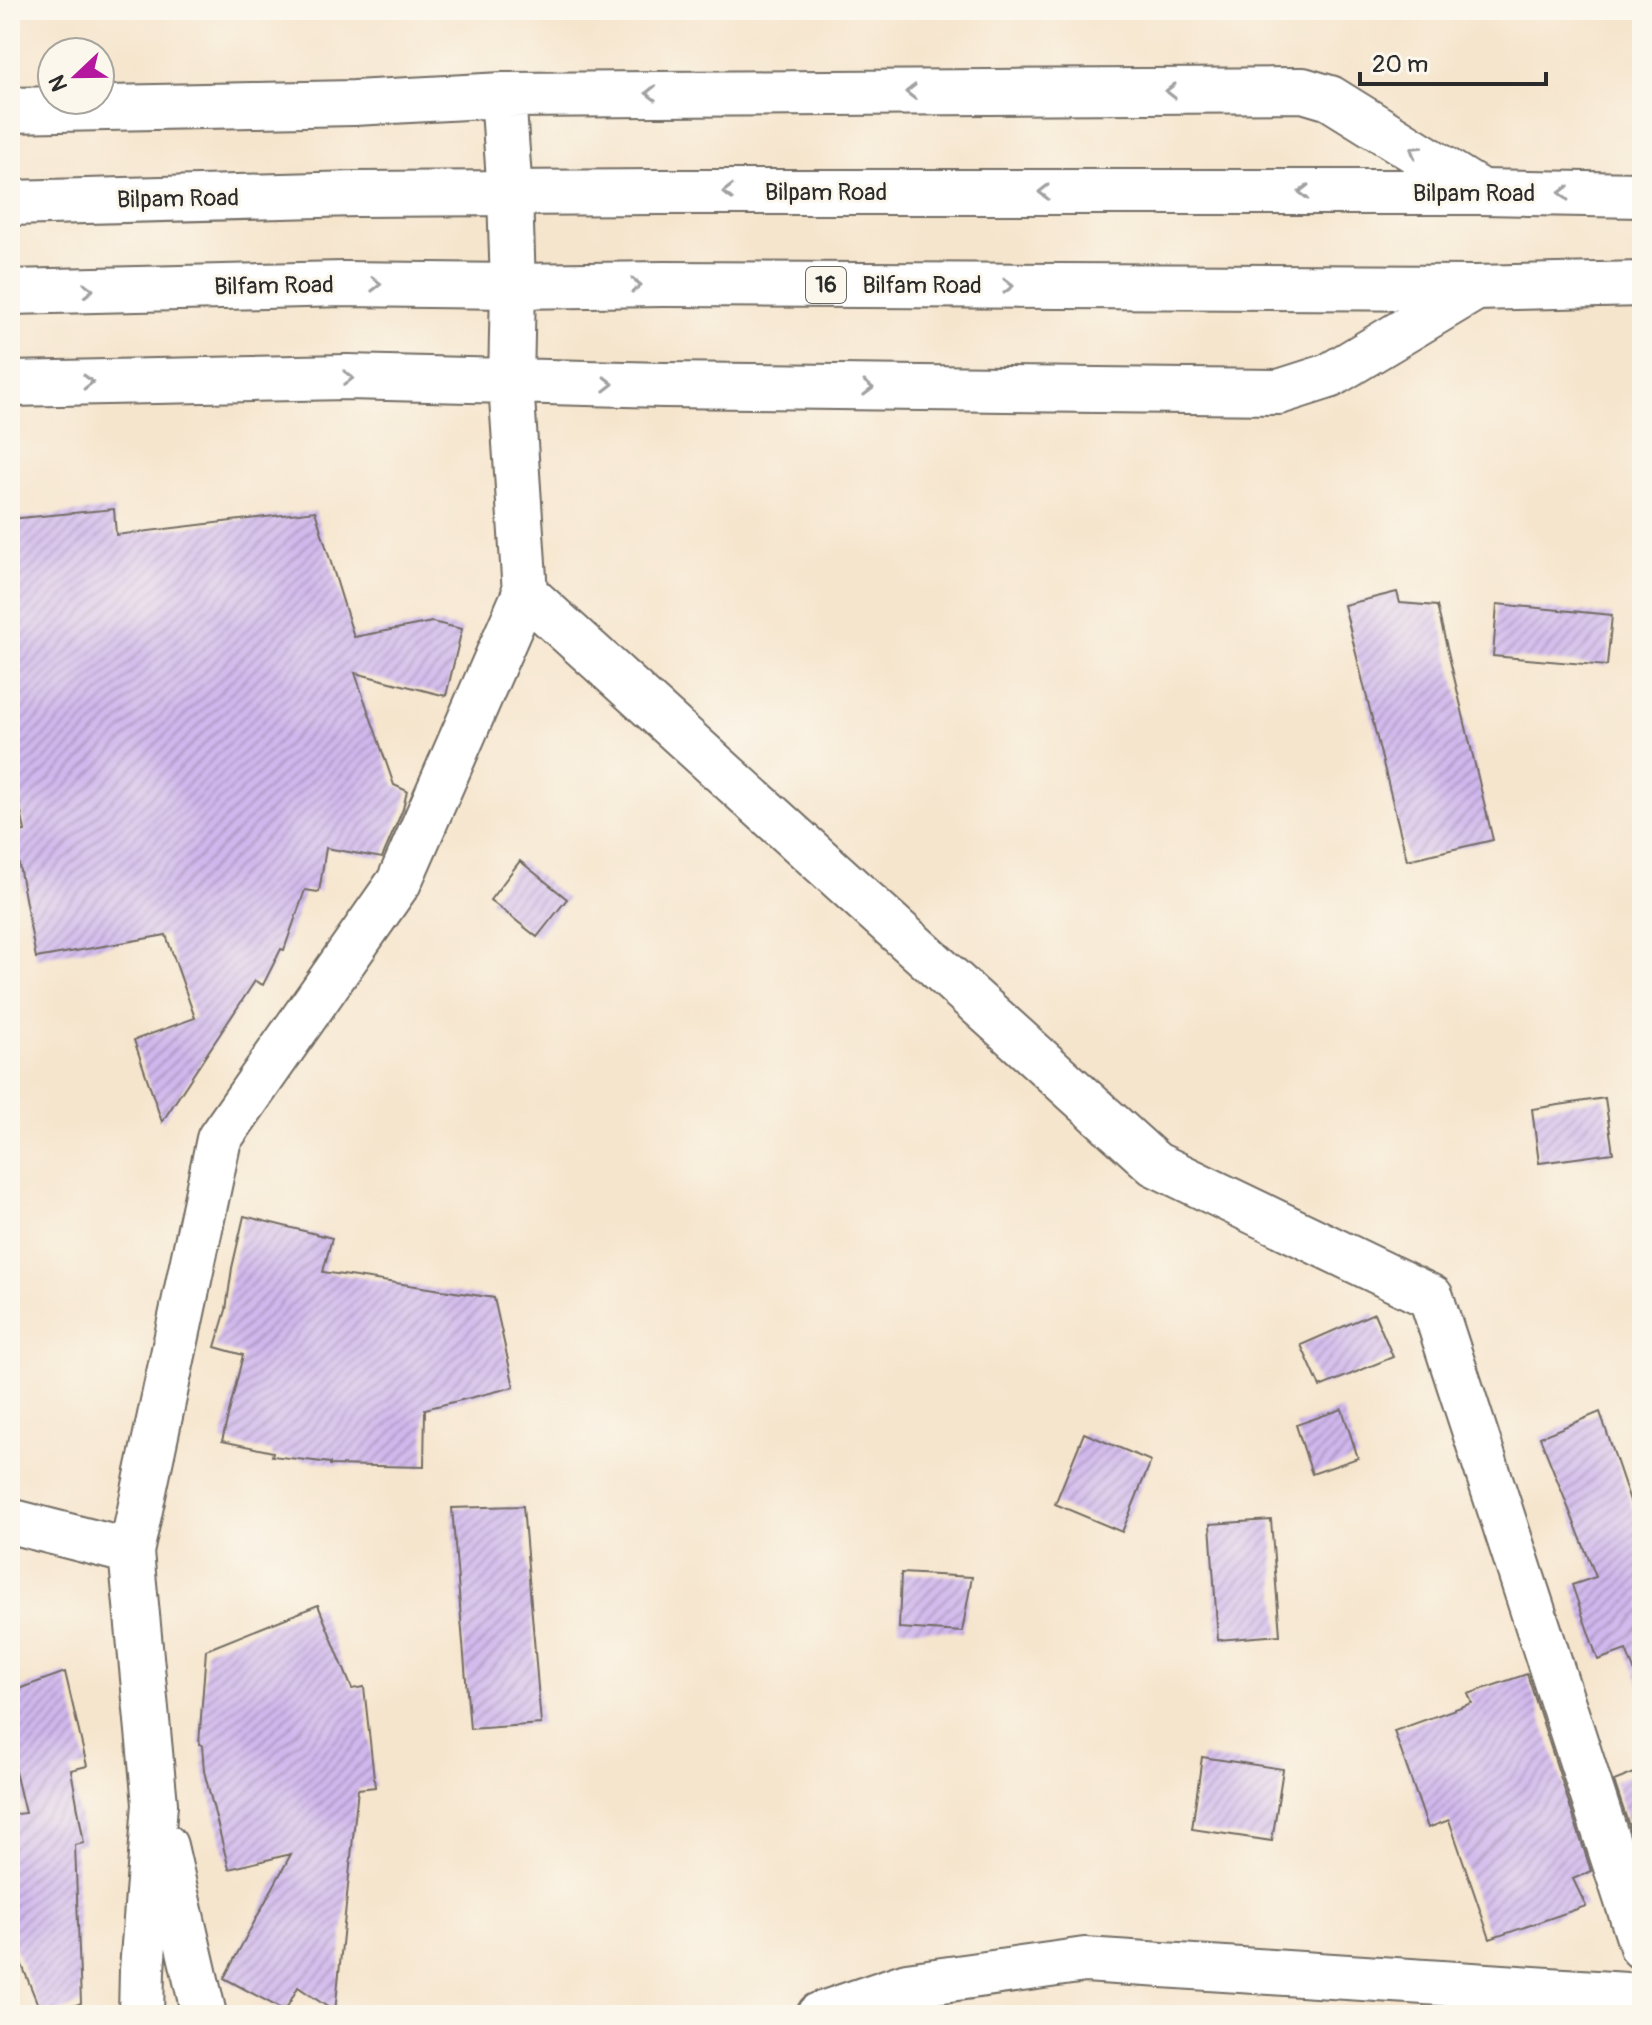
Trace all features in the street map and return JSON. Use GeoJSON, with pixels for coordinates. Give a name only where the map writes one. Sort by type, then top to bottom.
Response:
{"type":"FeatureCollection","features":[{"type":"Feature","properties":{"kind":"street"},"geometry":{"type":"LineString","coordinates":[[10,110],[354,103],[503,95],[1303,90],[1330,98],[1481,192]]}},
{"type":"Feature","properties":{"kind":"street"},"geometry":{"type":"LineString","coordinates":[[204,2015],[155,1804],[131,1552],[219,1139],[399,882],[525,593],[511,383],[513,286],[503,95]]}},
{"type":"Feature","properties":{"kind":"street","name":"Bilpam Road"},"geometry":{"type":"LineString","coordinates":[[10,203],[356,194],[661,192],[1481,192],[1642,195]]}},
{"type":"Feature","properties":{"kind":"street","name":"Bilfam Road"},"geometry":{"type":"LineString","coordinates":[[10,292],[344,284],[1476,288],[1642,284]]}},
{"type":"Feature","properties":{"kind":"street"},"geometry":{"type":"LineString","coordinates":[[10,384],[347,377],[511,383],[1279,392],[1329,376],[1476,288]]}},
{"type":"Feature","properties":{"kind":"street"},"geometry":{"type":"LineString","coordinates":[[525,593],[1155,1164],[1431,1297],[1642,1947]]}},
{"type":"Feature","properties":{"kind":"street"},"geometry":{"type":"LineString","coordinates":[[10,1521],[131,1552]]}},
{"type":"Feature","properties":{"kind":"street"},"geometry":{"type":"LineString","coordinates":[[141,2015],[155,1804]]}},
{"type":"Feature","properties":{"kind":"street"},"geometry":{"type":"LineString","coordinates":[[819,2015],[907,1985],[1085,1960],[1642,1996]]}},
{"type":"Feature","properties":{"kind":"building"},"geometry":{"type":"Polygon","coordinates":[[[114,509],[116,535],[315,511],[354,637],[432,622],[462,629],[446,696],[355,673],[394,785],[407,791],[403,809],[382,858],[326,848],[319,892],[305,890],[284,950],[281,949],[263,985],[255,981],[162,1122],[134,1040],[195,1018],[166,935],[36,958],[13,833],[25,831],[10,759],[10,677],[14,676],[16,629],[10,573],[10,519],[114,509]]]}},
{"type":"Feature","properties":{"kind":"building"},"geometry":{"type":"Polygon","coordinates":[[[1397,592],[1400,603],[1437,606],[1493,840],[1407,860],[1344,605],[1397,592]]]}},
{"type":"Feature","properties":{"kind":"building"},"geometry":{"type":"Polygon","coordinates":[[[1497,604],[1612,615],[1607,666],[1493,656],[1497,604]]]}},
{"type":"Feature","properties":{"kind":"building"},"geometry":{"type":"Polygon","coordinates":[[[520,861],[567,899],[537,937],[490,900],[520,861]]]}},
{"type":"Feature","properties":{"kind":"building"},"geometry":{"type":"Polygon","coordinates":[[[1605,1098],[1613,1153],[1539,1163],[1532,1109],[1605,1098]]]}},
{"type":"Feature","properties":{"kind":"building"},"geometry":{"type":"Polygon","coordinates":[[[244,1216],[332,1238],[323,1272],[494,1298],[514,1387],[425,1409],[424,1467],[330,1465],[272,1456],[273,1452],[222,1441],[243,1355],[215,1347],[226,1310],[244,1216]]]}},
{"type":"Feature","properties":{"kind":"building"},"geometry":{"type":"Polygon","coordinates":[[[1374,1313],[1393,1357],[1320,1387],[1301,1345],[1374,1313]]]}},
{"type":"Feature","properties":{"kind":"building"},"geometry":{"type":"Polygon","coordinates":[[[1342,1409],[1358,1458],[1312,1474],[1296,1425],[1342,1409]]]}},
{"type":"Feature","properties":{"kind":"building"},"geometry":{"type":"Polygon","coordinates":[[[1600,1412],[1642,1536],[1640,1685],[1626,1650],[1598,1660],[1572,1585],[1596,1577],[1540,1437],[1600,1412]]]}},
{"type":"Feature","properties":{"kind":"building"},"geometry":{"type":"Polygon","coordinates":[[[1084,1433],[1151,1461],[1122,1532],[1055,1504],[1084,1433]]]}},
{"type":"Feature","properties":{"kind":"building"},"geometry":{"type":"Polygon","coordinates":[[[523,1506],[541,1724],[470,1729],[452,1508],[523,1506]]]}},
{"type":"Feature","properties":{"kind":"building"},"geometry":{"type":"Polygon","coordinates":[[[1271,1520],[1280,1635],[1218,1640],[1210,1524],[1271,1520]]]}},
{"type":"Feature","properties":{"kind":"building"},"geometry":{"type":"Polygon","coordinates":[[[901,1573],[972,1577],[962,1632],[899,1628],[901,1573]]]}},
{"type":"Feature","properties":{"kind":"building"},"geometry":{"type":"Polygon","coordinates":[[[318,1605],[352,1689],[364,1687],[375,1787],[358,1789],[335,2012],[298,1987],[285,2011],[224,1978],[291,1854],[229,1869],[204,1771],[202,1745],[199,1744],[206,1650],[318,1605]]]}},
{"type":"Feature","properties":{"kind":"building"},"geometry":{"type":"Polygon","coordinates":[[[65,1672],[87,1766],[71,1770],[84,1843],[75,1845],[81,2003],[53,2015],[42,2015],[10,1935],[10,1815],[25,1813],[10,1751],[10,1692],[65,1672]]]}},
{"type":"Feature","properties":{"kind":"building"},"geometry":{"type":"Polygon","coordinates":[[[1527,1674],[1591,1871],[1573,1879],[1586,1906],[1490,1939],[1449,1820],[1428,1828],[1394,1731],[1472,1703],[1468,1694],[1527,1674]]]}},
{"type":"Feature","properties":{"kind":"building"},"geometry":{"type":"Polygon","coordinates":[[[1202,1757],[1283,1769],[1272,1841],[1192,1829],[1202,1757]]]}},
{"type":"Feature","properties":{"kind":"building"},"geometry":{"type":"Polygon","coordinates":[[[1642,1770],[1642,1851],[1638,1853],[1614,1781],[1642,1770]]]}}]}
